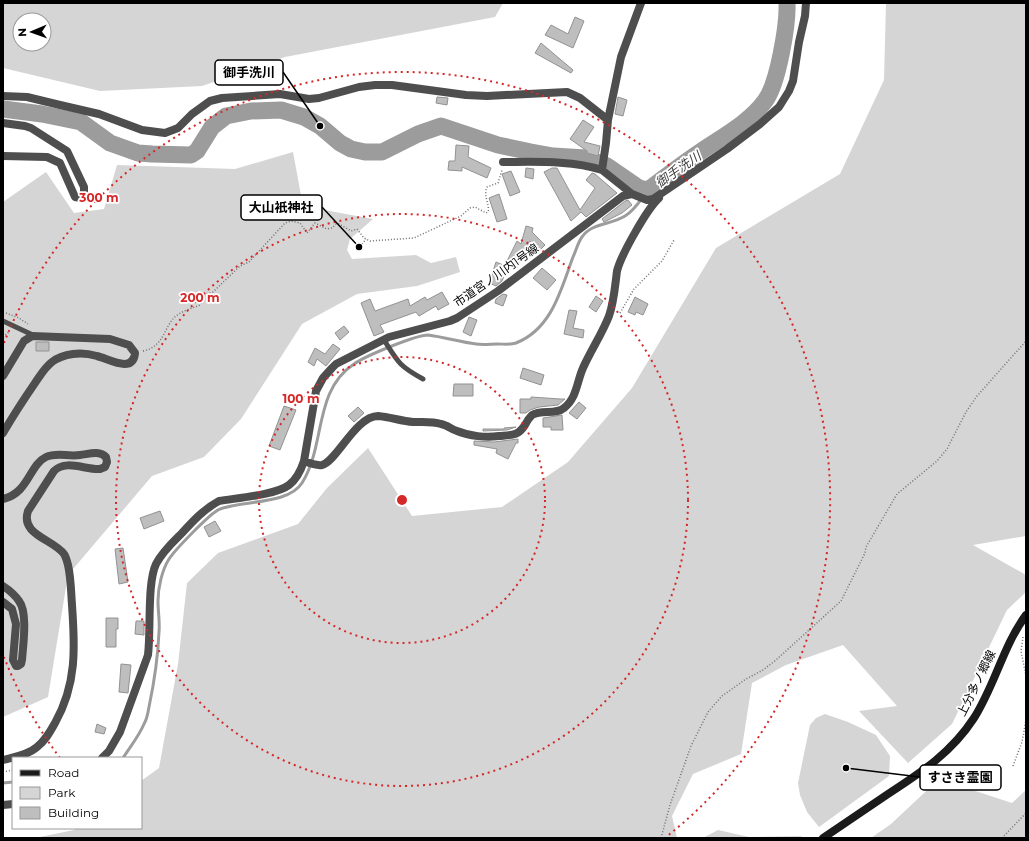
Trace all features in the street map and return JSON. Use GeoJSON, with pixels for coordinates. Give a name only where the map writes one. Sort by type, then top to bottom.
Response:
{"type":"FeatureCollection","features":[{"type":"Feature","properties":{"kind":"main road","name":"上分多ノ郷線"},"geometry":{"type":"LineString","coordinates":[[823,838],[942,756],[965,731],[980,707],[1009,641],[1026,615]]}},
{"type":"Feature","properties":{"kind":"street"},"geometry":{"type":"LineString","coordinates":[[602,166],[608,120],[621,57],[640,3]]}},
{"type":"Feature","properties":{"kind":"street"},"geometry":{"type":"LineString","coordinates":[[503,162],[545,162],[602,166],[634,194],[645,199],[653,199],[727,149],[760,124],[784,100],[793,81],[806,3]]}},
{"type":"Feature","properties":{"kind":"street"},"geometry":{"type":"LineString","coordinates":[[3,96],[26,98],[60,105],[98,114],[142,130],[165,133],[178,128],[192,114],[210,101],[222,98],[280,94],[319,98],[359,87],[375,85],[392,85],[466,95],[487,96],[566,92],[580,98],[608,120]]}},
{"type":"Feature","properties":{"kind":"street"},"geometry":{"type":"LineString","coordinates":[[3,123],[31,128],[67,152],[84,187],[84,194],[80,198],[75,196],[60,163],[52,158],[3,156]]}},
{"type":"Feature","properties":{"kind":"street"},"geometry":{"type":"LineString","coordinates":[[308,462],[324,464],[358,427],[370,418],[376,416],[412,422],[444,424],[457,431],[468,434],[497,437],[517,434],[520,432],[528,419],[536,413],[561,410],[565,408],[580,382],[582,370],[609,315],[614,297],[618,270],[623,254],[653,204],[673,185]]}},
{"type":"Feature","properties":{"kind":"street","name":"市道宮ノ川内1号線"},"geometry":{"type":"LineString","coordinates":[[103,757],[109,751],[120,732],[145,665],[150,642],[151,593],[156,563],[188,526],[210,506],[219,501],[273,492],[284,488],[296,477],[308,462],[314,398],[316,391],[323,378],[336,364],[398,335],[457,318],[498,291],[623,196],[634,194]]}},
{"type":"Feature","properties":{"kind":"street"},"geometry":{"type":"LineString","coordinates":[[3,376],[24,341],[27,338],[36,336],[110,339],[129,345],[135,353],[133,361],[130,364],[81,354],[63,356],[53,361],[42,372],[3,432]]}},
{"type":"Feature","properties":{"kind":"street"},"geometry":{"type":"LineString","coordinates":[[3,499],[14,495],[22,488],[45,457],[52,455],[75,456],[99,453],[106,457],[107,462],[105,467],[100,469],[70,465],[63,465],[58,468],[26,516],[28,526],[31,530],[58,548],[66,558],[70,577],[74,666],[69,690],[60,714],[46,738],[37,748],[13,757]]}},
{"type":"Feature","properties":{"kind":"street"},"geometry":{"type":"LineString","coordinates":[[3,586],[20,602],[24,618],[22,660],[21,664],[18,666],[16,666],[13,660],[16,624],[14,615],[12,609],[3,602]]}},
{"type":"Feature","properties":{"kind":"lane"},"geometry":{"type":"LineString","coordinates":[[3,321],[36,336]]}},
{"type":"Feature","properties":{"kind":"lane"},"geometry":{"type":"LineString","coordinates":[[385,342],[391,353],[403,367],[423,379]]}},
{"type":"Feature","properties":{"kind":"path"},"geometry":{"type":"LineString","coordinates":[[135,353],[156,346],[179,314],[200,305],[205,294],[213,292],[240,266],[249,262],[285,222],[291,221],[300,223],[308,233],[315,223],[327,229],[339,224],[350,231],[357,229],[364,238],[370,241],[414,238],[461,216],[470,208],[475,207],[486,213],[488,212],[489,209],[486,190],[487,187],[498,184],[503,162]]}},
{"type":"Feature","properties":{"kind":"path"},"geometry":{"type":"LineString","coordinates":[[362,244],[366,239]]}},
{"type":"Feature","properties":{"kind":"path"},"geometry":{"type":"LineString","coordinates":[[619,315],[634,289],[662,260],[674,240]]}},
{"type":"Feature","properties":{"kind":"path"},"geometry":{"type":"LineString","coordinates":[[661,838],[670,805],[691,746],[708,712],[722,696],[776,660],[841,601],[865,553],[866,547],[897,494],[937,461],[946,449],[966,412],[977,396],[1026,341]]}},
{"type":"Feature","properties":{"kind":"path"},"geometry":{"type":"LineString","coordinates":[[1016,629],[1024,638],[1021,651],[1026,676]]}},
{"type":"Feature","properties":{"kind":"path"},"geometry":{"type":"LineString","coordinates":[[1013,766],[1022,742],[1026,721]]}},
{"type":"Feature","properties":{"kind":"path"},"geometry":{"type":"LineString","coordinates":[[1002,838],[1026,813]]}},
{"type":"Feature","properties":{"kind":"green space"},"geometry":{"type":"Polygon","coordinates":[[[3,3],[503,3],[495,17],[285,57],[202,86],[100,91],[3,68],[3,3]]]}},
{"type":"Feature","properties":{"kind":"green space"},"geometry":{"type":"Polygon","coordinates":[[[886,3],[1026,3],[1026,536],[973,545],[1026,575],[1026,592],[1007,610],[952,724],[908,763],[859,711],[897,706],[843,645],[786,665],[752,683],[741,754],[693,774],[672,816],[677,838],[35,838],[76,829],[142,829],[142,780],[159,768],[178,664],[187,583],[218,553],[298,524],[327,488],[368,448],[412,516],[502,507],[568,462],[632,388],[716,248],[840,174],[884,80],[886,3]]]}},
{"type":"Feature","properties":{"kind":"green space"},"geometry":{"type":"Polygon","coordinates":[[[293,152],[303,206],[373,219],[350,239],[347,250],[352,259],[416,255],[431,263],[456,257],[460,272],[417,286],[357,294],[302,324],[241,419],[204,457],[152,476],[68,575],[48,697],[3,717],[3,202],[46,172],[74,213],[104,209],[117,165],[235,169],[293,152]]]}},
{"type":"Feature","properties":{"kind":"green space"},"geometry":{"type":"Polygon","coordinates":[[[825,714],[848,722],[876,735],[890,756],[889,776],[819,827],[807,812],[800,795],[798,783],[810,725],[816,718],[825,714]]]}},
{"type":"Feature","properties":{"kind":"green space"},"geometry":{"type":"Polygon","coordinates":[[[939,779],[1012,803],[1026,790],[1026,838],[871,838],[891,824],[939,779]]]}},
{"type":"Feature","properties":{"kind":"green space"},"geometry":{"type":"Polygon","coordinates":[[[718,830],[749,837],[802,836],[799,838],[703,838],[718,830]]]}},
{"type":"Feature","properties":{"kind":"building"},"geometry":{"type":"Polygon","coordinates":[[[575,17],[584,21],[573,48],[545,35],[551,25],[568,34],[575,17]]]}},
{"type":"Feature","properties":{"kind":"building"},"geometry":{"type":"Polygon","coordinates":[[[541,43],[573,70],[571,73],[535,53],[541,43]]]}},
{"type":"Feature","properties":{"kind":"building"},"geometry":{"type":"Polygon","coordinates":[[[437,97],[448,98],[447,105],[436,103],[437,97]]]}},
{"type":"Feature","properties":{"kind":"building"},"geometry":{"type":"Polygon","coordinates":[[[618,97],[627,100],[623,116],[615,114],[618,97]]]}},
{"type":"Feature","properties":{"kind":"building"},"geometry":{"type":"Polygon","coordinates":[[[583,120],[594,127],[584,142],[600,146],[598,156],[587,153],[587,151],[570,139],[583,120]]]}},
{"type":"Feature","properties":{"kind":"building"},"geometry":{"type":"Polygon","coordinates":[[[456,145],[469,146],[468,157],[491,168],[487,178],[462,167],[462,171],[448,170],[449,161],[455,161],[456,145]]]}},
{"type":"Feature","properties":{"kind":"building"},"geometry":{"type":"Polygon","coordinates":[[[526,168],[534,169],[533,179],[525,177],[526,168]]]}},
{"type":"Feature","properties":{"kind":"building"},"geometry":{"type":"Polygon","coordinates":[[[552,168],[557,168],[580,210],[595,188],[586,180],[592,173],[617,193],[586,217],[581,212],[571,221],[544,172],[552,168]]]}},
{"type":"Feature","properties":{"kind":"building"},"geometry":{"type":"Polygon","coordinates":[[[511,171],[520,192],[510,196],[502,174],[511,171]]]}},
{"type":"Feature","properties":{"kind":"building"},"geometry":{"type":"Polygon","coordinates":[[[499,194],[507,219],[497,222],[489,198],[499,194]]]}},
{"type":"Feature","properties":{"kind":"building"},"geometry":{"type":"Polygon","coordinates":[[[628,200],[632,205],[622,213],[604,222],[602,219],[628,200]]]}},
{"type":"Feature","properties":{"kind":"building"},"geometry":{"type":"Polygon","coordinates":[[[526,226],[533,228],[532,232],[545,245],[539,251],[530,241],[516,269],[506,263],[517,241],[521,244],[526,226]]]}},
{"type":"Feature","properties":{"kind":"building"},"geometry":{"type":"Polygon","coordinates":[[[496,262],[508,267],[502,281],[496,286],[489,283],[496,262]]]}},
{"type":"Feature","properties":{"kind":"building"},"geometry":{"type":"Polygon","coordinates":[[[542,268],[556,280],[547,290],[533,278],[542,268]]]}},
{"type":"Feature","properties":{"kind":"building"},"geometry":{"type":"Polygon","coordinates":[[[442,292],[449,304],[438,310],[436,306],[419,316],[416,312],[380,325],[384,332],[374,336],[361,303],[370,299],[375,311],[408,299],[410,306],[425,297],[427,300],[442,292]]]}},
{"type":"Feature","properties":{"kind":"building"},"geometry":{"type":"Polygon","coordinates":[[[503,294],[507,295],[503,306],[495,303],[496,299],[503,294]]]}},
{"type":"Feature","properties":{"kind":"building"},"geometry":{"type":"Polygon","coordinates":[[[596,296],[603,301],[596,312],[589,307],[596,296]]]}},
{"type":"Feature","properties":{"kind":"building"},"geometry":{"type":"Polygon","coordinates":[[[635,297],[648,304],[643,315],[636,312],[635,315],[628,312],[635,297]]]}},
{"type":"Feature","properties":{"kind":"building"},"geometry":{"type":"Polygon","coordinates":[[[569,310],[577,311],[573,328],[584,330],[583,338],[564,334],[569,310]]]}},
{"type":"Feature","properties":{"kind":"building"},"geometry":{"type":"Polygon","coordinates":[[[469,317],[477,320],[471,336],[463,332],[469,317]]]}},
{"type":"Feature","properties":{"kind":"building"},"geometry":{"type":"Polygon","coordinates":[[[344,326],[349,332],[340,340],[335,333],[344,326]]]}},
{"type":"Feature","properties":{"kind":"building"},"geometry":{"type":"Polygon","coordinates":[[[36,342],[49,342],[49,351],[36,351],[36,342]]]}},
{"type":"Feature","properties":{"kind":"building"},"geometry":{"type":"Polygon","coordinates":[[[333,344],[340,349],[326,366],[317,359],[314,366],[308,362],[315,348],[325,354],[333,344]]]}},
{"type":"Feature","properties":{"kind":"building"},"geometry":{"type":"Polygon","coordinates":[[[523,368],[544,375],[541,385],[520,378],[523,368]]]}},
{"type":"Feature","properties":{"kind":"building"},"geometry":{"type":"Polygon","coordinates":[[[454,384],[473,384],[473,396],[453,396],[454,384]]]}},
{"type":"Feature","properties":{"kind":"building"},"geometry":{"type":"Polygon","coordinates":[[[531,397],[565,399],[558,405],[539,407],[526,413],[520,413],[520,399],[531,399],[531,397]]]}},
{"type":"Feature","properties":{"kind":"building"},"geometry":{"type":"Polygon","coordinates":[[[579,402],[586,408],[577,419],[569,413],[579,402]]]}},
{"type":"Feature","properties":{"kind":"building"},"geometry":{"type":"Polygon","coordinates":[[[284,406],[296,410],[280,450],[269,446],[284,406]]]}},
{"type":"Feature","properties":{"kind":"building"},"geometry":{"type":"Polygon","coordinates":[[[358,407],[364,413],[354,422],[348,416],[358,407]]]}},
{"type":"Feature","properties":{"kind":"building"},"geometry":{"type":"Polygon","coordinates":[[[562,415],[563,430],[551,430],[551,427],[543,427],[543,418],[562,415]]]}},
{"type":"Feature","properties":{"kind":"building"},"geometry":{"type":"Polygon","coordinates":[[[516,427],[507,430],[483,431],[483,429],[504,429],[516,427]]]}},
{"type":"Feature","properties":{"kind":"building"},"geometry":{"type":"Polygon","coordinates":[[[518,439],[518,443],[516,443],[508,459],[496,453],[497,449],[474,445],[474,441],[494,442],[518,439]]]}},
{"type":"Feature","properties":{"kind":"building"},"geometry":{"type":"Polygon","coordinates":[[[160,511],[164,521],[144,529],[140,518],[160,511]]]}},
{"type":"Feature","properties":{"kind":"building"},"geometry":{"type":"Polygon","coordinates":[[[215,521],[221,531],[209,537],[204,527],[215,521]]]}},
{"type":"Feature","properties":{"kind":"building"},"geometry":{"type":"Polygon","coordinates":[[[123,548],[128,582],[119,584],[115,549],[123,548]]]}},
{"type":"Feature","properties":{"kind":"building"},"geometry":{"type":"Polygon","coordinates":[[[106,618],[118,618],[118,629],[116,629],[116,647],[106,647],[106,618]]]}},
{"type":"Feature","properties":{"kind":"building"},"geometry":{"type":"Polygon","coordinates":[[[136,621],[144,621],[144,635],[135,634],[136,621]]]}},
{"type":"Feature","properties":{"kind":"building"},"geometry":{"type":"Polygon","coordinates":[[[121,664],[131,665],[128,693],[119,692],[121,664]]]}},
{"type":"Feature","properties":{"kind":"building"},"geometry":{"type":"Polygon","coordinates":[[[97,724],[106,728],[104,734],[95,732],[97,724]]]}},
{"type":"Feature","properties":{"kind":"waterway","name":"御手洗川"},"geometry":{"type":"LineString","coordinates":[[3,109],[42,114],[81,122],[110,143],[138,153],[152,154],[191,155],[197,151],[212,127],[226,116],[251,111],[281,110],[304,117],[320,126],[340,143],[351,149],[365,152],[382,152],[418,134],[441,126],[498,145],[553,156],[586,158],[607,166],[639,188],[648,190],[752,116],[765,101],[770,93],[778,68],[786,25],[787,3]]}},
{"type":"Feature","properties":{"kind":"waterway"},"geometry":{"type":"LineString","coordinates":[[124,757],[140,733],[148,714],[158,651],[158,596],[162,574],[169,559],[185,540],[201,524],[220,509],[276,499],[287,495],[302,483],[309,468],[326,403],[332,389],[341,375],[360,360],[402,342],[428,335],[481,344],[512,344],[528,337],[547,318],[554,307],[578,244],[586,232],[629,214],[648,190]]}},
{"type":"Feature","properties":{"kind":"waterway"},"geometry":{"type":"LineString","coordinates":[[3,783],[12,782]]}},
{"type":"Feature","properties":{"kind":"place","name":"御手洗川"},"geometry":{"type":"Point","coordinates":[320,126]}},
{"type":"Feature","properties":{"kind":"place","name":"大山衹神社"},"geometry":{"type":"Point","coordinates":[359,247]}},
{"type":"Feature","properties":{"kind":"place","name":"すさき霊園"},"geometry":{"type":"Point","coordinates":[846,768]}}]}
